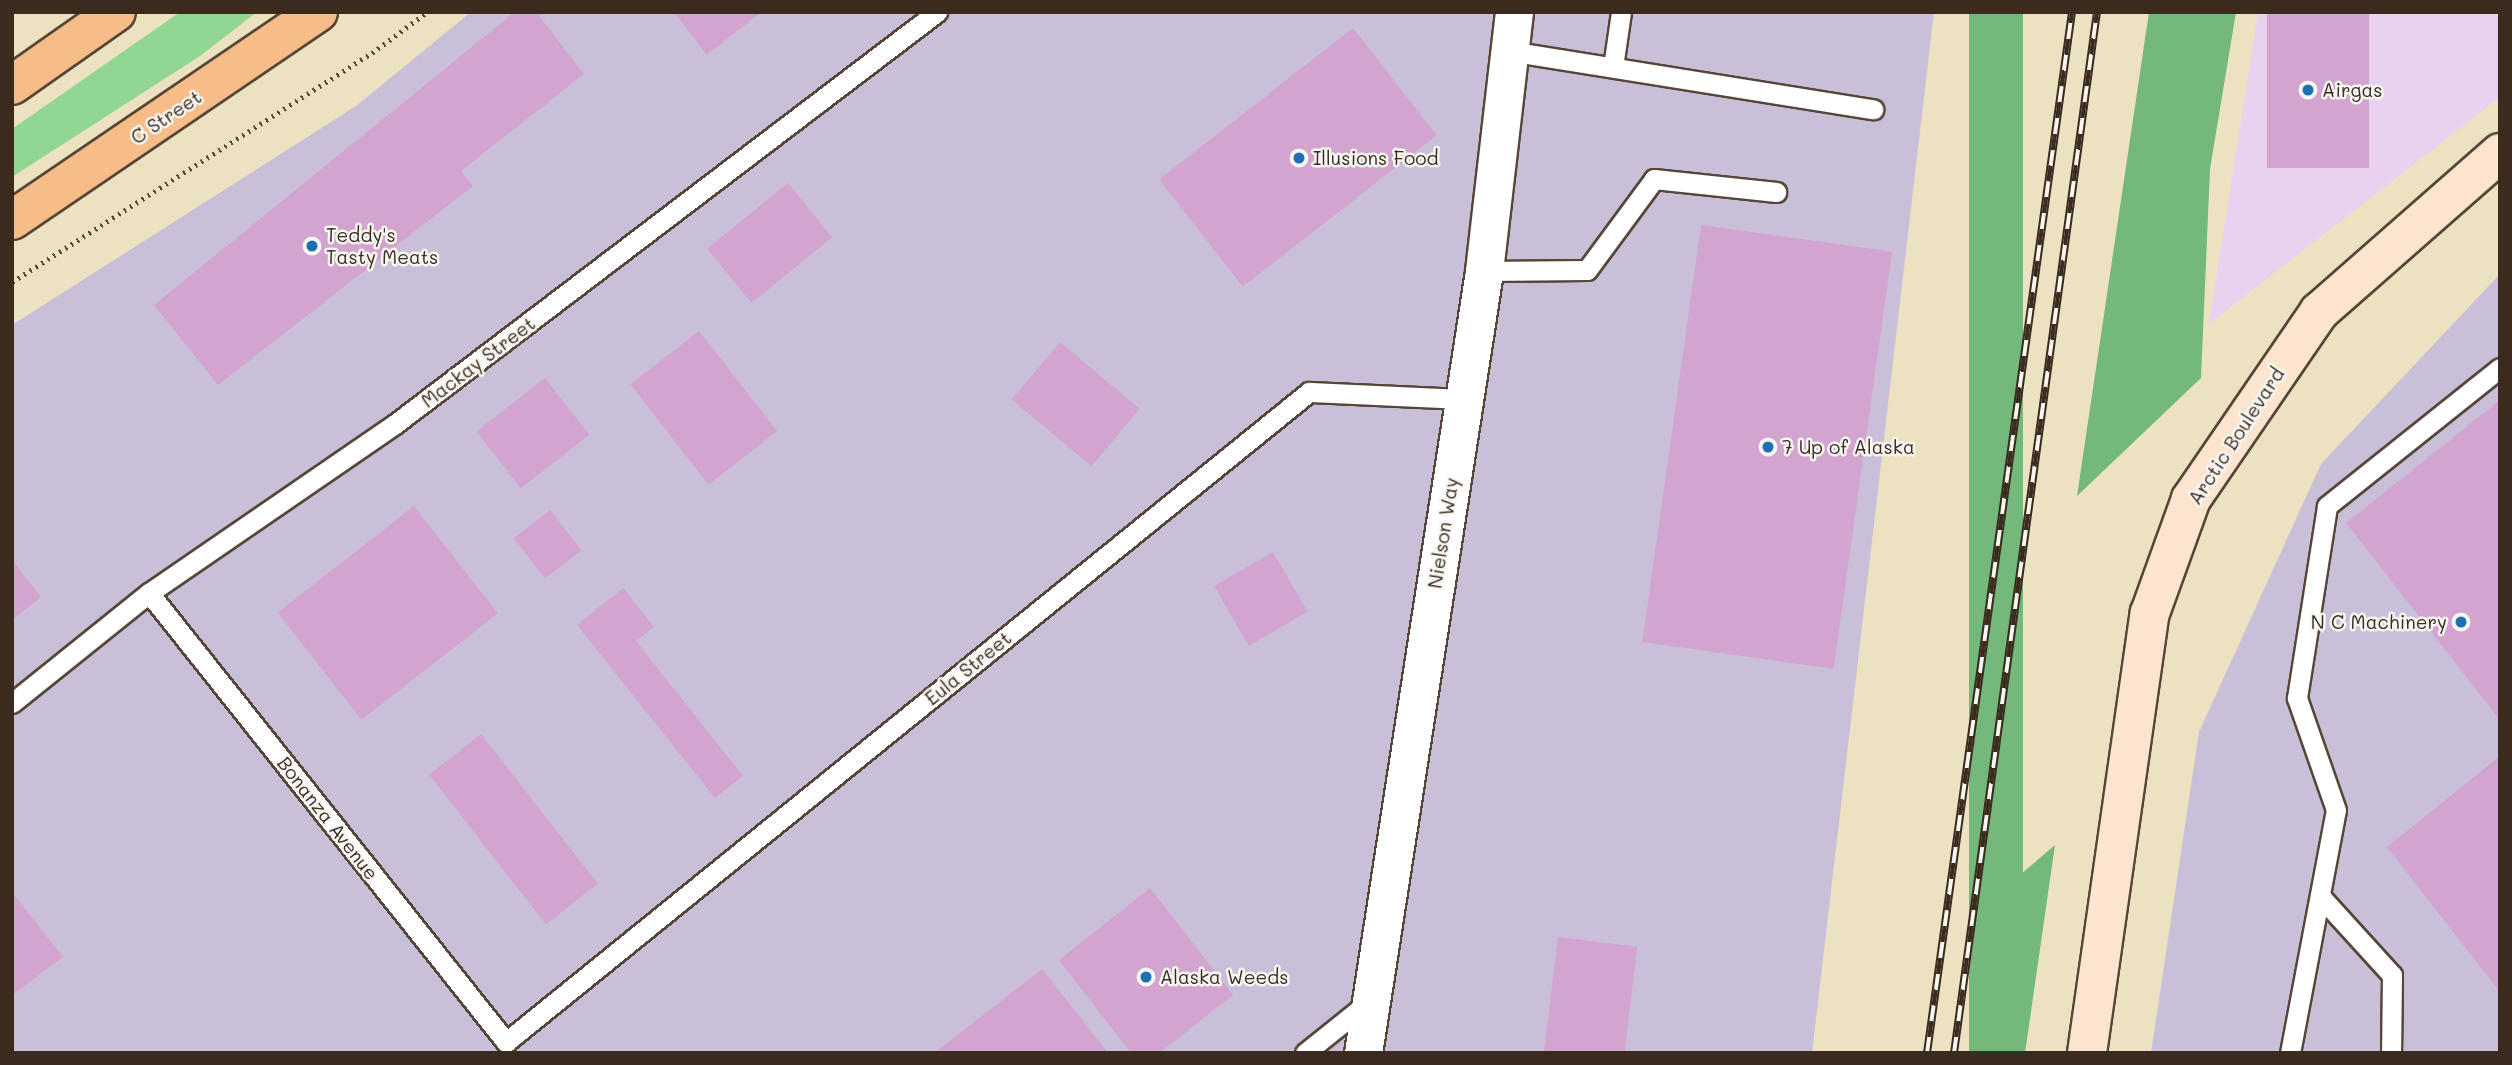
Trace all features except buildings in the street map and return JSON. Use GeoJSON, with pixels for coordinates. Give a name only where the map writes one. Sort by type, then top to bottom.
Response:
{"type":"FeatureCollection","features":[{"type":"Feature","properties":{"kind":"main road"},"geometry":{"type":"LineString","coordinates":[[12,85],[116,12]]}},
{"type":"Feature","properties":{"kind":"main road","name":"C Street"},"geometry":{"type":"LineString","coordinates":[[12,220],[318,12]]}},
{"type":"Feature","properties":{"kind":"main road","name":"Arctic Boulevard"},"geometry":{"type":"LineString","coordinates":[[2087,1053],[2150,613],[2192,499],[2319,312],[2500,153]]}},
{"type":"Feature","properties":{"kind":"street","name":"Nielson Way"},"geometry":{"type":"LineString","coordinates":[[1363,1053],[1484,271],[1514,12]]}},
{"type":"Feature","properties":{"kind":"lane","name":"Mackay Street"},"geometry":{"type":"LineString","coordinates":[[12,702],[149,593],[396,424],[937,12]]}},
{"type":"Feature","properties":{"kind":"lane"},"geometry":{"type":"LineString","coordinates":[[1613,67],[1621,12]]}},
{"type":"Feature","properties":{"kind":"lane"},"geometry":{"type":"LineString","coordinates":[[1509,51],[1873,109]]}},
{"type":"Feature","properties":{"kind":"lane"},"geometry":{"type":"LineString","coordinates":[[1484,271],[1587,270],[1654,179],[1776,192]]}},
{"type":"Feature","properties":{"kind":"lane"},"geometry":{"type":"LineString","coordinates":[[2290,1053],[2336,810],[2297,698],[2327,506],[2500,368]]}},
{"type":"Feature","properties":{"kind":"lane","name":"Eula Street"},"geometry":{"type":"LineString","coordinates":[[506,1042],[1309,392],[1464,398]]}},
{"type":"Feature","properties":{"kind":"lane","name":"Bonanza Avenue"},"geometry":{"type":"LineString","coordinates":[[149,593],[506,1042]]}},
{"type":"Feature","properties":{"kind":"lane"},"geometry":{"type":"LineString","coordinates":[[2320,896],[2392,975],[2391,1053]]}},
{"type":"Feature","properties":{"kind":"lane"},"geometry":{"type":"LineString","coordinates":[[1305,1053],[1371,1001]]}},
{"type":"Feature","properties":{"kind":"path"},"geometry":{"type":"LineString","coordinates":[[12,282],[372,53],[427,12]]}},
{"type":"Feature","properties":{"kind":"shaded area"},"geometry":{"type":"Polygon","coordinates":[[[471,12],[1934,12],[1812,1053],[12,1053],[12,325],[356,106],[471,12]]]}},
{"type":"Feature","properties":{"kind":"shaded area"},"geometry":{"type":"Polygon","coordinates":[[[2258,12],[2500,12],[2500,97],[2209,324],[2258,12]]]}},
{"type":"Feature","properties":{"kind":"shaded area"},"geometry":{"type":"Polygon","coordinates":[[[2500,274],[2500,1053],[2151,1053],[2199,732],[2321,464],[2500,274]]]}},
{"type":"Feature","properties":{"kind":"green space"},"geometry":{"type":"Polygon","coordinates":[[[180,12],[257,12],[200,56],[12,177],[12,129],[180,12]]]}},
{"type":"Feature","properties":{"kind":"green space"},"geometry":{"type":"Polygon","coordinates":[[[1969,12],[2023,12],[2023,1053],[1969,1053],[1969,12]]]}},
{"type":"Feature","properties":{"kind":"green space"},"geometry":{"type":"Polygon","coordinates":[[[2149,12],[2236,12],[2210,169],[2201,378],[2077,496],[2149,12]]]}},
{"type":"Feature","properties":{"kind":"green space"},"geometry":{"type":"Polygon","coordinates":[[[2055,845],[2025,1053],[1978,1053],[2005,888],[2055,845]]]}},
{"type":"Feature","properties":{"kind":"railway"},"geometry":{"type":"LineString","coordinates":[[1927,1053],[2072,12]]}},
{"type":"Feature","properties":{"kind":"railway"},"geometry":{"type":"LineString","coordinates":[[1954,1053],[2097,12]]}},
{"type":"Feature","properties":{"kind":"place","name":"Airgas"},"geometry":{"type":"Point","coordinates":[2308,90]}},
{"type":"Feature","properties":{"kind":"place","name":"Illusions Food"},"geometry":{"type":"Point","coordinates":[1299,158]}},
{"type":"Feature","properties":{"kind":"place","name":"Teddy's Tasty Meats"},"geometry":{"type":"Point","coordinates":[312,246]}},
{"type":"Feature","properties":{"kind":"place","name":"7 Up of Alaska"},"geometry":{"type":"Point","coordinates":[1768,447]}},
{"type":"Feature","properties":{"kind":"place","name":"N C Machinery"},"geometry":{"type":"Point","coordinates":[2461,622]}},
{"type":"Feature","properties":{"kind":"place","name":"Alaska Weeds"},"geometry":{"type":"Point","coordinates":[1146,977]}}]}
